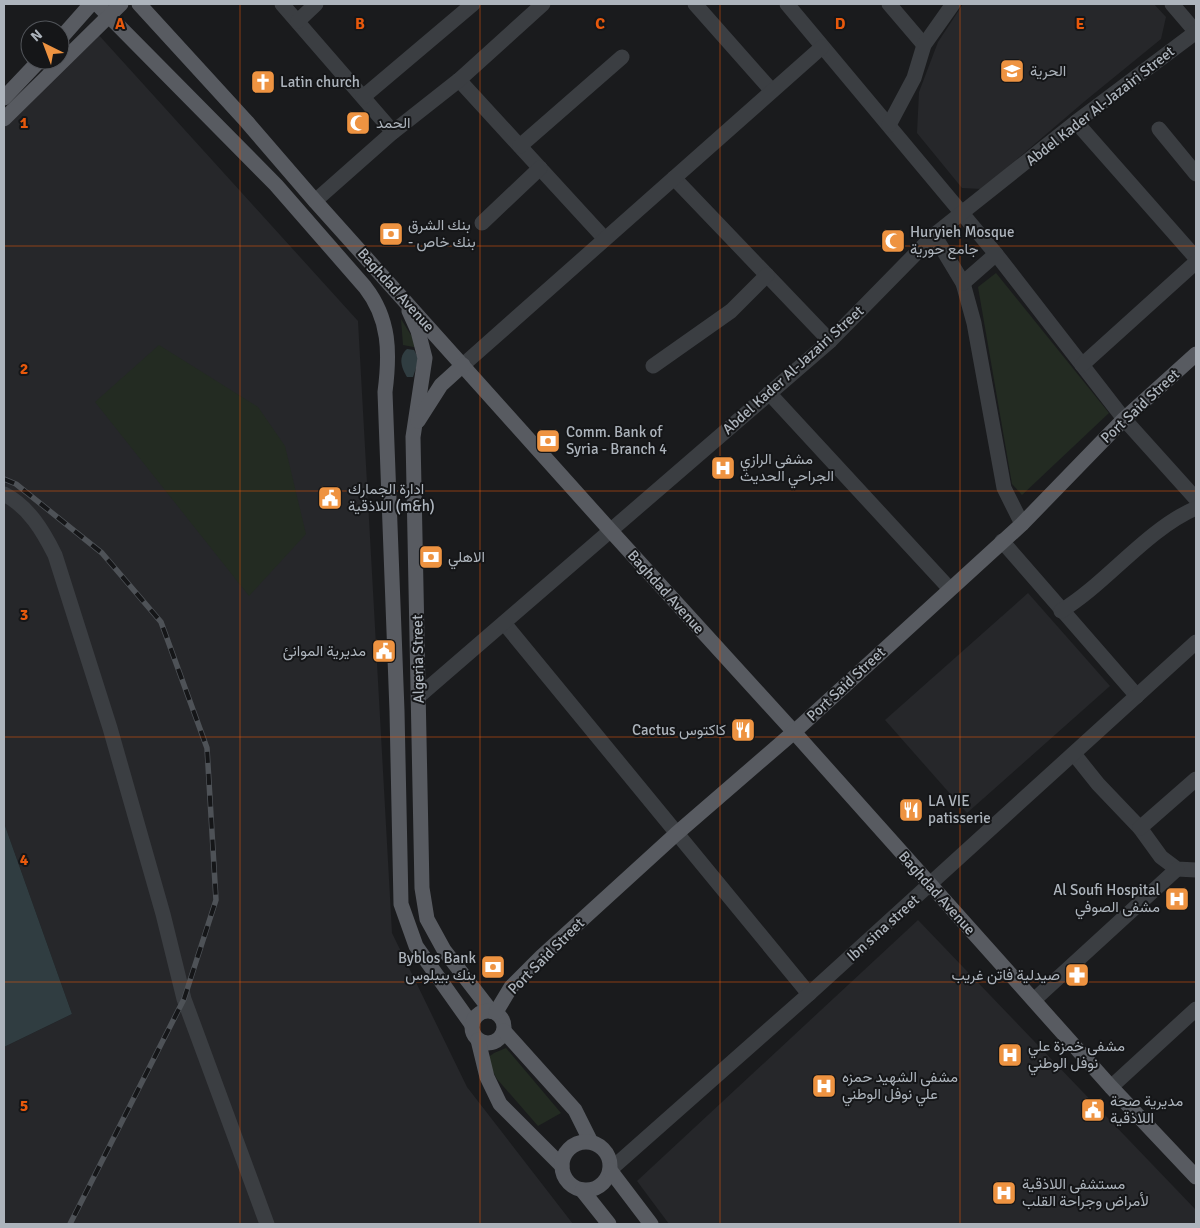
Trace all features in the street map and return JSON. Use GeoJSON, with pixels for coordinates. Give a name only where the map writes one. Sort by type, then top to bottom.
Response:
{"type":"FeatureCollection","features":[{"type":"Feature","properties":{"kind":"main road"},"geometry":{"type":"LineString","coordinates":[[70,28],[91,4]]}},
{"type":"Feature","properties":{"kind":"main road","name":"Baghdad Avenue"},"geometry":{"type":"LineString","coordinates":[[97,4],[276,185],[377,303]]}},
{"type":"Feature","properties":{"kind":"main road"},"geometry":{"type":"LineString","coordinates":[[4,119],[121,4]]}},
{"type":"Feature","properties":{"kind":"main road","name":"Baghdad Avenue"},"geometry":{"type":"LineString","coordinates":[[139,4],[247,122],[315,201],[610,530],[1112,1087],[1196,1177]]}},
{"type":"Feature","properties":{"kind":"main road"},"geometry":{"type":"LineString","coordinates":[[4,98],[31,70]]}},
{"type":"Feature","properties":{"kind":"main road","name":"Algeria Street"},"geometry":{"type":"LineString","coordinates":[[398,292],[413,319],[425,358],[413,437],[422,888],[427,919],[444,950],[493,1012]]}},
{"type":"Feature","properties":{"kind":"main road","name":"Algeria Street"},"geometry":{"type":"LineString","coordinates":[[377,303],[383,318],[387,348],[385,392],[397,711],[399,891],[401,904],[416,946],[472,1025]]}},
{"type":"Feature","properties":{"kind":"main road","name":"Port Said Street"},"geometry":{"type":"LineString","coordinates":[[493,1012],[511,987],[541,957],[676,834],[794,732],[949,588],[1022,524],[1124,419],[1196,354]]}},
{"type":"Feature","properties":{"kind":"main road"},"geometry":{"type":"LineString","coordinates":[[413,437],[432,397],[463,365]]}},
{"type":"Feature","properties":{"kind":"main road"},"geometry":{"type":"LineString","coordinates":[[397,711],[419,696]]}},
{"type":"Feature","properties":{"kind":"main road"},"geometry":{"type":"LineString","coordinates":[[399,891],[422,888]]}},
{"type":"Feature","properties":{"kind":"main road"},"geometry":{"type":"LineString","coordinates":[[478,1040],[494,1042],[502,1036],[504,1031],[503,1020],[493,1012],[477,1016],[472,1025],[478,1040],[487,1077],[500,1104],[562,1166]]}},
{"type":"Feature","properties":{"kind":"main road"},"geometry":{"type":"LineString","coordinates":[[504,1031],[575,1110],[591,1142]]}},
{"type":"Feature","properties":{"kind":"main road"},"geometry":{"type":"LineString","coordinates":[[609,1224],[582,1190],[570,1184],[566,1179],[562,1166],[563,1159],[571,1147],[584,1142],[598,1145],[608,1155],[610,1170],[651,1224]]}},
{"type":"Feature","properties":{"kind":"main road"},"geometry":{"type":"LineString","coordinates":[[582,1190],[590,1190],[603,1183],[610,1170]]}},
{"type":"Feature","properties":{"kind":"street"},"geometry":{"type":"LineString","coordinates":[[282,4],[393,132]]}},
{"type":"Feature","properties":{"kind":"street"},"geometry":{"type":"LineString","coordinates":[[298,21],[316,4]]}},
{"type":"Feature","properties":{"kind":"street"},"geometry":{"type":"LineString","coordinates":[[363,97],[473,4]]}},
{"type":"Feature","properties":{"kind":"street"},"geometry":{"type":"LineString","coordinates":[[315,201],[393,132],[459,80],[543,4]]}},
{"type":"Feature","properties":{"kind":"street"},"geometry":{"type":"LineString","coordinates":[[695,4],[772,91]]}},
{"type":"Feature","properties":{"kind":"street"},"geometry":{"type":"LineString","coordinates":[[787,4],[996,254],[1124,419],[1196,499]]}},
{"type":"Feature","properties":{"kind":"street"},"geometry":{"type":"LineString","coordinates":[[889,4],[924,45]]}},
{"type":"Feature","properties":{"kind":"street"},"geometry":{"type":"LineString","coordinates":[[889,125],[914,78],[924,45],[953,4]]}},
{"type":"Feature","properties":{"kind":"street"},"geometry":{"type":"LineString","coordinates":[[1172,4],[1196,32]]}},
{"type":"Feature","properties":{"kind":"street","name":"Abdel Kader Al-Jazairi Street"},"geometry":{"type":"LineString","coordinates":[[419,696],[830,341],[934,235],[963,214],[1076,122],[1196,32]]}},
{"type":"Feature","properties":{"kind":"street"},"geometry":{"type":"LineString","coordinates":[[463,365],[822,47]]}},
{"type":"Feature","properties":{"kind":"street"},"geometry":{"type":"LineString","coordinates":[[520,146],[622,57]]}},
{"type":"Feature","properties":{"kind":"street"},"geometry":{"type":"LineString","coordinates":[[459,80],[605,239]]}},
{"type":"Feature","properties":{"kind":"street"},"geometry":{"type":"LineString","coordinates":[[1076,122],[1196,258]]}},
{"type":"Feature","properties":{"kind":"street"},"geometry":{"type":"LineString","coordinates":[[1159,129],[1196,174]]}},
{"type":"Feature","properties":{"kind":"street"},"geometry":{"type":"LineString","coordinates":[[482,224],[540,168]]}},
{"type":"Feature","properties":{"kind":"street"},"geometry":{"type":"LineString","coordinates":[[674,178],[830,341]]}},
{"type":"Feature","properties":{"kind":"street"},"geometry":{"type":"LineString","coordinates":[[934,235],[963,283],[974,322],[1004,488],[1022,524]]}},
{"type":"Feature","properties":{"kind":"street"},"geometry":{"type":"LineString","coordinates":[[963,283],[996,254]]}},
{"type":"Feature","properties":{"kind":"street"},"geometry":{"type":"LineString","coordinates":[[1082,365],[1196,262]]}},
{"type":"Feature","properties":{"kind":"street"},"geometry":{"type":"LineString","coordinates":[[653,366],[730,311],[766,275]]}},
{"type":"Feature","properties":{"kind":"street"},"geometry":{"type":"LineString","coordinates":[[769,393],[949,588]]}},
{"type":"Feature","properties":{"kind":"street"},"geometry":{"type":"LineString","coordinates":[[4,494],[15,500],[43,530],[55,555],[110,728],[164,914],[184,998],[267,1224]]}},
{"type":"Feature","properties":{"kind":"street"},"geometry":{"type":"LineString","coordinates":[[1061,611],[1077,602],[1136,550],[1196,508]]}},
{"type":"Feature","properties":{"kind":"street"},"geometry":{"type":"LineString","coordinates":[[1002,541],[1137,696]]}},
{"type":"Feature","properties":{"kind":"street"},"geometry":{"type":"LineString","coordinates":[[504,623],[809,994]]}},
{"type":"Feature","properties":{"kind":"street","name":"Ibn sina street"},"geometry":{"type":"LineString","coordinates":[[610,1170],[809,994],[1137,696],[1193,650]]}},
{"type":"Feature","properties":{"kind":"street"},"geometry":{"type":"LineString","coordinates":[[1074,754],[1098,784],[1140,828],[1161,857],[1177,869],[1196,870]]}},
{"type":"Feature","properties":{"kind":"street"},"geometry":{"type":"LineString","coordinates":[[1140,828],[1196,779]]}},
{"type":"Feature","properties":{"kind":"street"},"geometry":{"type":"LineString","coordinates":[[1034,1000],[1177,869]]}},
{"type":"Feature","properties":{"kind":"street"},"geometry":{"type":"LineString","coordinates":[[1112,1087],[1196,1008]]}},
{"type":"Feature","properties":{"kind":"shaded area"},"geometry":{"type":"Polygon","coordinates":[[[963,4],[1154,4],[1166,17],[1161,39],[982,189],[962,188],[917,133],[919,92],[938,42],[963,4]]]}},
{"type":"Feature","properties":{"kind":"shaded area"},"geometry":{"type":"Polygon","coordinates":[[[96,32],[358,321],[392,933],[467,1087],[573,1224],[4,1224],[4,1047],[72,1014],[4,823],[4,116],[54,70],[70,70],[70,56],[96,32]]]}},
{"type":"Feature","properties":{"kind":"shaded area"},"geometry":{"type":"Polygon","coordinates":[[[996,273],[1109,413],[1022,495],[1012,484],[978,287],[996,273]]]}},
{"type":"Feature","properties":{"kind":"shaded area"},"geometry":{"type":"Polygon","coordinates":[[[401,319],[419,348],[403,345],[401,319]]]}},
{"type":"Feature","properties":{"kind":"shaded area"},"geometry":{"type":"Polygon","coordinates":[[[159,345],[258,407],[285,446],[306,534],[249,596],[95,402],[159,345]]]}},
{"type":"Feature","properties":{"kind":"shaded area"},"geometry":{"type":"Polygon","coordinates":[[[407,349],[414,350],[419,359],[413,377],[407,377],[402,366],[402,355],[407,349]]]}},
{"type":"Feature","properties":{"kind":"shaded area"},"geometry":{"type":"Polygon","coordinates":[[[1028,593],[1110,686],[967,813],[885,720],[1028,593]]]}},
{"type":"Feature","properties":{"kind":"shaded area"},"geometry":{"type":"Polygon","coordinates":[[[4,823],[72,1014],[4,1047],[4,823]]]}},
{"type":"Feature","properties":{"kind":"shaded area"},"geometry":{"type":"Polygon","coordinates":[[[918,920],[1196,1210],[1196,1224],[669,1224],[637,1181],[918,920]]]}},
{"type":"Feature","properties":{"kind":"shaded area"},"geometry":{"type":"Polygon","coordinates":[[[506,1048],[561,1113],[538,1126],[497,1079],[486,1059],[506,1048]]]}},
{"type":"Feature","properties":{"kind":"railway"},"geometry":{"type":"LineString","coordinates":[[4,479],[16,484],[102,553],[161,622],[207,748],[216,900],[184,999],[70,1224]]}},
{"type":"Feature","properties":{"kind":"place","name":"الحرية"},"geometry":{"type":"Point","coordinates":[1012,71]}},
{"type":"Feature","properties":{"kind":"place","name":"Latin church"},"geometry":{"type":"Point","coordinates":[263,82]}},
{"type":"Feature","properties":{"kind":"place","name":"الحمد"},"geometry":{"type":"Point","coordinates":[358,123]}},
{"type":"Feature","properties":{"kind":"place","name":"بنك الشرق - بنك خاص"},"geometry":{"type":"Point","coordinates":[391,234]}},
{"type":"Feature","properties":{"kind":"place","name":"Huryieh Mosque جامع حورية"},"geometry":{"type":"Point","coordinates":[893,241]}},
{"type":"Feature","properties":{"kind":"place","name":"Comm. Bank of Syria - Branch 4"},"geometry":{"type":"Point","coordinates":[548,441]}},
{"type":"Feature","properties":{"kind":"place","name":"مشفى الرازي الجراحي الحديث"},"geometry":{"type":"Point","coordinates":[723,468]}},
{"type":"Feature","properties":{"kind":"place","name":"ادارة الجمارك اللاذقية (m&h)"},"geometry":{"type":"Point","coordinates":[330,498]}},
{"type":"Feature","properties":{"kind":"place","name":"الاهلي"},"geometry":{"type":"Point","coordinates":[431,557]}},
{"type":"Feature","properties":{"kind":"place","name":"مديرية الموانئ"},"geometry":{"type":"Point","coordinates":[384,651]}},
{"type":"Feature","properties":{"kind":"place","name":"Cactus كاكتوس"},"geometry":{"type":"Point","coordinates":[743,730]}},
{"type":"Feature","properties":{"kind":"place","name":"LA VIE patisserie"},"geometry":{"type":"Point","coordinates":[911,810]}},
{"type":"Feature","properties":{"kind":"place","name":"Al Soufi Hospital مشفى الصوفي"},"geometry":{"type":"Point","coordinates":[1177,899]}},
{"type":"Feature","properties":{"kind":"place","name":"Byblos Bank بنك بيبلوس"},"geometry":{"type":"Point","coordinates":[493,967]}},
{"type":"Feature","properties":{"kind":"place","name":"صيدلية فاتن غريب"},"geometry":{"type":"Point","coordinates":[1077,975]}},
{"type":"Feature","properties":{"kind":"place","name":"مشفى خمزة علي نوفل الوطني"},"geometry":{"type":"Point","coordinates":[1010,1055]}},
{"type":"Feature","properties":{"kind":"place","name":"مشفى الشهيد حمزه علي نوفل الوطني"},"geometry":{"type":"Point","coordinates":[824,1086]}},
{"type":"Feature","properties":{"kind":"place","name":"مديرية صحة اللاذقية"},"geometry":{"type":"Point","coordinates":[1093,1110]}},
{"type":"Feature","properties":{"kind":"place","name":"مستشفى اللاذقية لأمراض وجراحة القلب"},"geometry":{"type":"Point","coordinates":[1004,1193]}}]}
